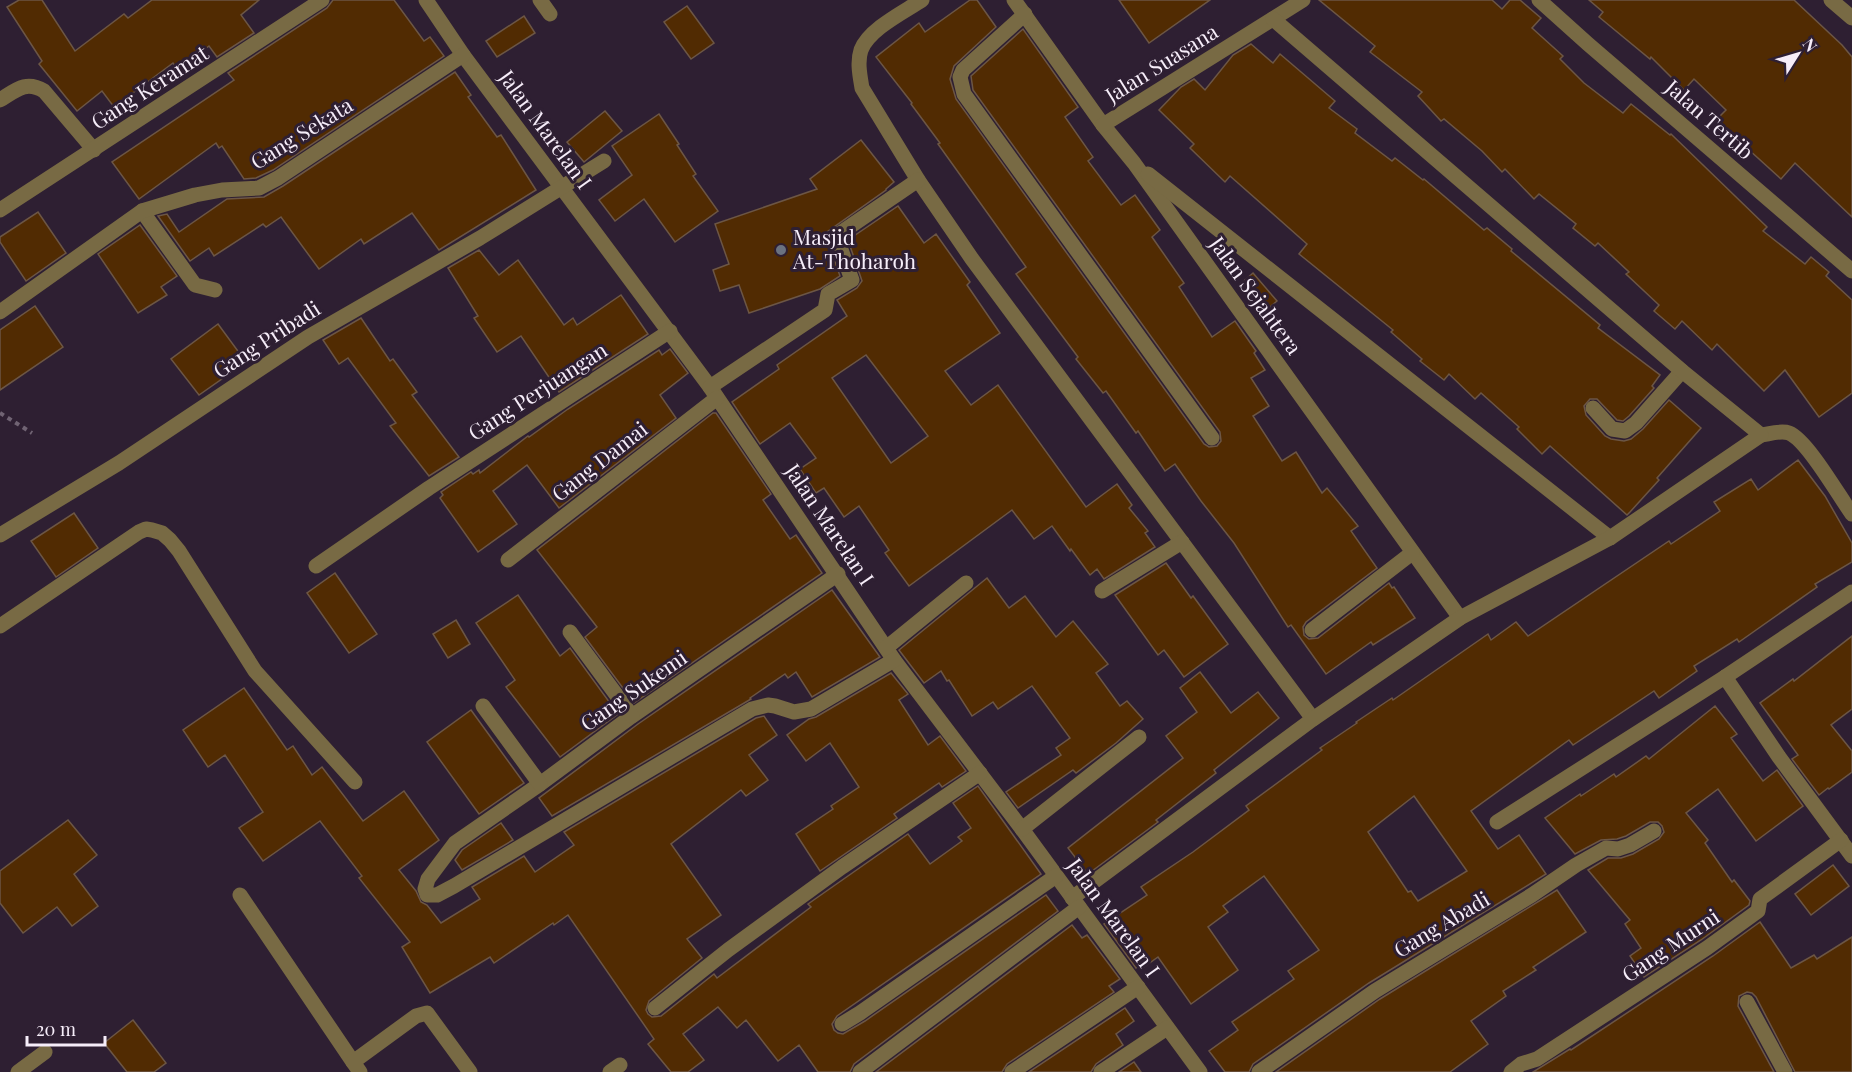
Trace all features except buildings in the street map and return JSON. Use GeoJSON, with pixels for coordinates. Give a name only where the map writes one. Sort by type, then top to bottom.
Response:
{"type":"FeatureCollection","features":[{"type":"Feature","properties":{"kind":"street","name":"Gang Keramat"},"geometry":{"type":"LineString","coordinates":[[0,210],[322,0]]}},
{"type":"Feature","properties":{"kind":"street"},"geometry":{"type":"LineString","coordinates":[[540,0],[550,14]]}},
{"type":"Feature","properties":{"kind":"street"},"geometry":{"type":"LineString","coordinates":[[922,0],[876,31],[866,42],[859,58],[862,88],[918,180],[972,260],[1313,719]]}},
{"type":"Feature","properties":{"kind":"street","name":"Jalan Sejahtera"},"geometry":{"type":"LineString","coordinates":[[1014,0],[1103,125],[1134,163],[1460,618]]}},
{"type":"Feature","properties":{"kind":"street","name":"Jalan Suasana"},"geometry":{"type":"LineString","coordinates":[[1103,125],[1303,0]]}},
{"type":"Feature","properties":{"kind":"street","name":"Jalan Tertib"},"geometry":{"type":"LineString","coordinates":[[1539,0],[1852,271]]}},
{"type":"Feature","properties":{"kind":"street"},"geometry":{"type":"LineString","coordinates":[[1831,0],[1852,18]]}},
{"type":"Feature","properties":{"kind":"street","name":"Jalan Marelan I"},"geometry":{"type":"LineString","coordinates":[[428,1],[464,55],[561,188],[714,392],[890,654],[1200,1072]]}},
{"type":"Feature","properties":{"kind":"street"},"geometry":{"type":"LineString","coordinates":[[1025,14],[963,70],[960,77],[964,94],[1212,438]]}},
{"type":"Feature","properties":{"kind":"street"},"geometry":{"type":"LineString","coordinates":[[1273,19],[1682,371],[1761,435]]}},
{"type":"Feature","properties":{"kind":"street","name":"Gang Sekata"},"geometry":{"type":"LineString","coordinates":[[0,312],[142,211],[195,195],[222,190],[259,188],[278,178],[464,55]]}},
{"type":"Feature","properties":{"kind":"street"},"geometry":{"type":"LineString","coordinates":[[0,100],[22,87],[36,86],[44,91],[94,150]]}},
{"type":"Feature","properties":{"kind":"street","name":"Gang Pribadi"},"geometry":{"type":"LineString","coordinates":[[0,535],[119,463],[308,337],[480,238],[604,160]]}},
{"type":"Feature","properties":{"kind":"street"},"geometry":{"type":"LineString","coordinates":[[1134,163],[1610,538]]}},
{"type":"Feature","properties":{"kind":"street","name":"Gang Damai"},"geometry":{"type":"LineString","coordinates":[[508,560],[714,392],[825,310],[828,294],[852,280],[836,236],[918,180]]}},
{"type":"Feature","properties":{"kind":"street"},"geometry":{"type":"LineString","coordinates":[[142,211],[195,285],[214,290]]}},
{"type":"Feature","properties":{"kind":"street","name":"Gang Perjuangan"},"geometry":{"type":"LineString","coordinates":[[316,566],[429,488],[670,331]]}},
{"type":"Feature","properties":{"kind":"street"},"geometry":{"type":"LineString","coordinates":[[1593,408],[1612,429],[1625,431],[1636,423],[1682,371]]}},
{"type":"Feature","properties":{"kind":"street"},"geometry":{"type":"LineString","coordinates":[[860,1072],[1313,719],[1460,618],[1610,538],[1761,435],[1786,432],[1796,437],[1807,448],[1852,514]]}},
{"type":"Feature","properties":{"kind":"street"},"geometry":{"type":"LineString","coordinates":[[0,627],[139,532],[152,530],[162,533],[179,551],[255,671],[355,782]]}},
{"type":"Feature","properties":{"kind":"street"},"geometry":{"type":"LineString","coordinates":[[1102,591],[1182,542]]}},
{"type":"Feature","properties":{"kind":"street"},"geometry":{"type":"LineString","coordinates":[[1312,630],[1412,553]]}},
{"type":"Feature","properties":{"kind":"street","name":"Gang Sukemi"},"geometry":{"type":"LineString","coordinates":[[838,574],[632,716],[455,843],[428,879],[425,888],[427,895],[431,897],[454,886],[752,709],[768,705],[794,712],[812,709],[890,654]]}},
{"type":"Feature","properties":{"kind":"street"},"geometry":{"type":"LineString","coordinates":[[890,654],[966,583]]}},
{"type":"Feature","properties":{"kind":"street"},"geometry":{"type":"LineString","coordinates":[[1497,822],[1725,677],[1852,592]]}},
{"type":"Feature","properties":{"kind":"street"},"geometry":{"type":"LineString","coordinates":[[570,632],[632,716]]}},
{"type":"Feature","properties":{"kind":"street"},"geometry":{"type":"LineString","coordinates":[[1725,677],[1779,758],[1852,856]]}},
{"type":"Feature","properties":{"kind":"street"},"geometry":{"type":"LineString","coordinates":[[483,706],[540,784]]}},
{"type":"Feature","properties":{"kind":"street"},"geometry":{"type":"LineString","coordinates":[[1022,829],[1139,737]]}},
{"type":"Feature","properties":{"kind":"street"},"geometry":{"type":"LineString","coordinates":[[655,1008],[728,950],[842,867],[980,773]]}},
{"type":"Feature","properties":{"kind":"street","name":"Gang Abadi"},"geometry":{"type":"LineString","coordinates":[[1259,1072],[1375,991],[1532,895],[1576,865],[1606,848],[1618,849],[1630,845],[1654,831]]}},
{"type":"Feature","properties":{"kind":"street","name":"Gang Murni"},"geometry":{"type":"LineString","coordinates":[[1511,1072],[1521,1064],[1537,1059],[1707,948],[1758,911],[1760,899],[1841,840]]}},
{"type":"Feature","properties":{"kind":"street"},"geometry":{"type":"LineString","coordinates":[[842,1024],[1056,876]]}},
{"type":"Feature","properties":{"kind":"street"},"geometry":{"type":"LineString","coordinates":[[240,895],[356,1067],[416,1016],[427,1013],[470,1072]]}},
{"type":"Feature","properties":{"kind":"street"},"geometry":{"type":"LineString","coordinates":[[1012,1072],[1138,987]]}},
{"type":"Feature","properties":{"kind":"street"},"geometry":{"type":"LineString","coordinates":[[1747,1002],[1785,1072]]}},
{"type":"Feature","properties":{"kind":"street"},"geometry":{"type":"LineString","coordinates":[[1101,1072],[1167,1028]]}},
{"type":"Feature","properties":{"kind":"street"},"geometry":{"type":"LineString","coordinates":[[18,1072],[45,1052]]}},
{"type":"Feature","properties":{"kind":"path"},"geometry":{"type":"LineString","coordinates":[[0,413],[32,433]]}},
{"type":"Feature","properties":{"kind":"place","name":"Masjid At-Thoharoh"},"geometry":{"type":"Point","coordinates":[781,250]}}]}
